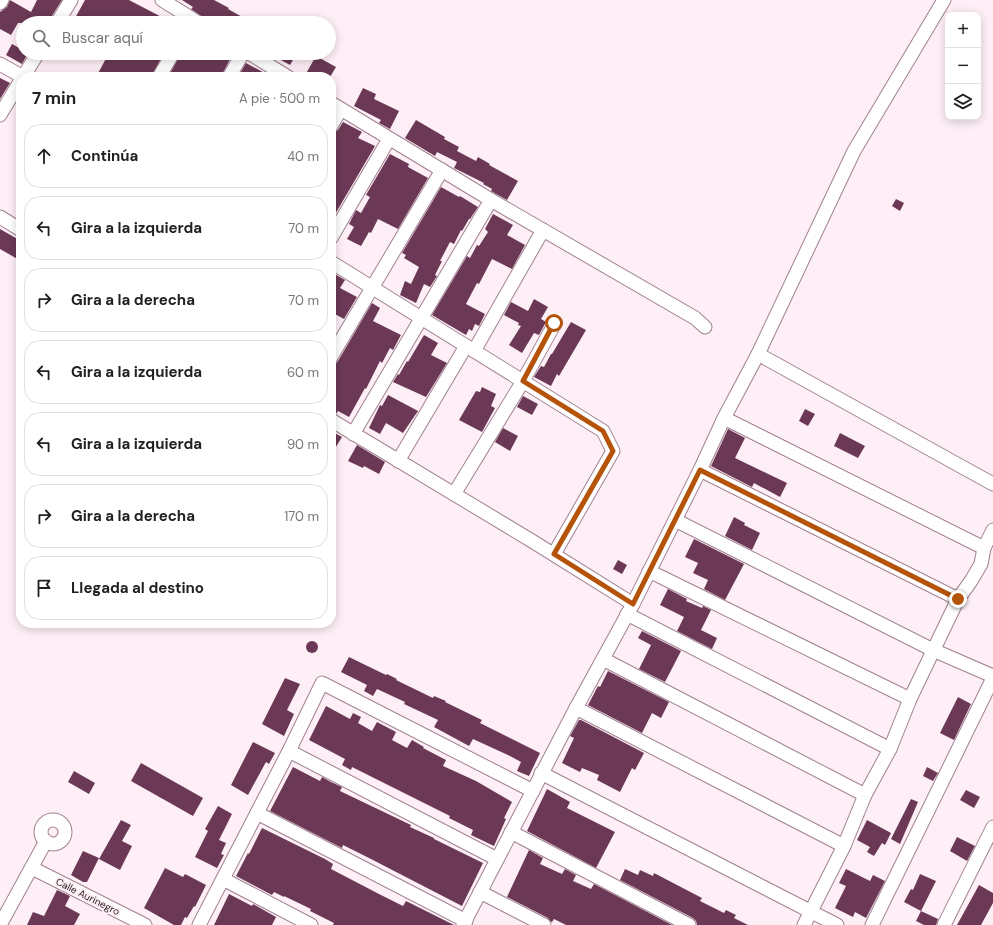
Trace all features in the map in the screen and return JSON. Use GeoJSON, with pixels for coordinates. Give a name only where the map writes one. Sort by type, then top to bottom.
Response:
{"type":"FeatureCollection","features":[{"type":"Feature","properties":{"kind":"street"},"geometry":{"type":"LineString","coordinates":[[61,16],[71,0]]}},
{"type":"Feature","properties":{"kind":"street"},"geometry":{"type":"LineString","coordinates":[[162,0],[186,16]]}},
{"type":"Feature","properties":{"kind":"street"},"geometry":{"type":"LineString","coordinates":[[257,813],[465,923],[541,773],[630,609],[675,520],[724,418],[758,354],[854,151],[944,0]]}},
{"type":"Feature","properties":{"kind":"street"},"geometry":{"type":"LineString","coordinates":[[26,72],[34,60]]}},
{"type":"Feature","properties":{"kind":"street"},"geometry":{"type":"LineString","coordinates":[[162,72],[169,60]]}},
{"type":"Feature","properties":{"kind":"street"},"geometry":{"type":"LineString","coordinates":[[232,72],[240,60]]}},
{"type":"Feature","properties":{"kind":"street"},"geometry":{"type":"LineString","coordinates":[[260,60],[280,72]]}},
{"type":"Feature","properties":{"kind":"street"},"geometry":{"type":"LineString","coordinates":[[0,64],[16,73]]}},
{"type":"Feature","properties":{"kind":"street"},"geometry":{"type":"LineString","coordinates":[[0,115],[16,88]]}},
{"type":"Feature","properties":{"kind":"street"},"geometry":{"type":"LineString","coordinates":[[336,106],[491,200],[695,318],[705,327]]}},
{"type":"Feature","properties":{"kind":"street"},"geometry":{"type":"LineString","coordinates":[[336,229],[389,138]]}},
{"type":"Feature","properties":{"kind":"street"},"geometry":{"type":"LineString","coordinates":[[336,349],[442,170]]}},
{"type":"Feature","properties":{"kind":"street"},"geometry":{"type":"LineString","coordinates":[[353,434],[491,200]]}},
{"type":"Feature","properties":{"kind":"street"},"geometry":{"type":"LineString","coordinates":[[0,217],[16,227]]}},
{"type":"Feature","properties":{"kind":"street"},"geometry":{"type":"LineString","coordinates":[[398,461],[470,349],[542,230]]}},
{"type":"Feature","properties":{"kind":"street"},"geometry":{"type":"LineString","coordinates":[[336,265],[603,431],[613,451],[554,554]]}},
{"type":"Feature","properties":{"kind":"street"},"geometry":{"type":"LineString","coordinates":[[454,494],[523,381],[554,323]]}},
{"type":"Feature","properties":{"kind":"street"},"geometry":{"type":"LineString","coordinates":[[758,354],[993,484]]}},
{"type":"Feature","properties":{"kind":"street"},"geometry":{"type":"LineString","coordinates":[[724,418],[984,548]]}},
{"type":"Feature","properties":{"kind":"street"},"geometry":{"type":"LineString","coordinates":[[336,423],[554,554],[630,609],[890,749]]}},
{"type":"Feature","properties":{"kind":"street"},"geometry":{"type":"LineString","coordinates":[[700,470],[958,599]]}},
{"type":"Feature","properties":{"kind":"street"},"geometry":{"type":"LineString","coordinates":[[675,520],[934,650],[993,677],[872,925]]}},
{"type":"Feature","properties":{"kind":"street"},"geometry":{"type":"LineString","coordinates":[[804,925],[844,846],[866,795],[890,749],[910,700],[958,599],[981,564],[984,548],[993,530]]}},
{"type":"Feature","properties":{"kind":"street"},"geometry":{"type":"LineString","coordinates":[[649,571],[910,700]]}},
{"type":"Feature","properties":{"kind":"street"},"geometry":{"type":"LineString","coordinates":[[603,659],[866,795]]}},
{"type":"Feature","properties":{"kind":"street"},"geometry":{"type":"LineString","coordinates":[[199,925],[289,751],[322,683],[533,791]]}},
{"type":"Feature","properties":{"kind":"street"},"geometry":{"type":"LineString","coordinates":[[576,708],[844,846]]}},
{"type":"Feature","properties":{"kind":"street"},"geometry":{"type":"LineString","coordinates":[[289,751],[498,859]]}},
{"type":"Feature","properties":{"kind":"street"},"geometry":{"type":"LineString","coordinates":[[541,773],[837,925]]}},
{"type":"Feature","properties":{"kind":"street"},"geometry":{"type":"LineString","coordinates":[[944,925],[993,827]]}},
{"type":"Feature","properties":{"kind":"street"},"geometry":{"type":"LineString","coordinates":[[511,832],[689,925]]}},
{"type":"Feature","properties":{"kind":"street"},"geometry":{"type":"LineString","coordinates":[[0,925],[46,841]]}},
{"type":"Feature","properties":{"kind":"street","name":"Calle Aurinegro"},"geometry":{"type":"LineString","coordinates":[[32,868],[145,925]]}},
{"type":"Feature","properties":{"kind":"street"},"geometry":{"type":"LineString","coordinates":[[222,879],[311,925]]}},
{"type":"Feature","properties":{"kind":"street"},"geometry":{"type":"LineString","coordinates":[[480,892],[544,925]]}},
{"type":"Feature","properties":{"kind":"building"},"geometry":{"type":"Polygon","coordinates":[[[10,0],[31,12],[37,0],[62,0],[52,16],[16,16],[16,26],[11,35],[0,29],[0,12],[7,7],[10,0]]]}},
{"type":"Feature","properties":{"kind":"building"},"geometry":{"type":"Polygon","coordinates":[[[85,0],[129,0],[160,16],[76,16],[85,0]]]}},
{"type":"Feature","properties":{"kind":"building"},"geometry":{"type":"Polygon","coordinates":[[[182,0],[214,0],[240,16],[201,16],[191,9],[193,7],[182,0]]]}},
{"type":"Feature","properties":{"kind":"building"},"geometry":{"type":"Polygon","coordinates":[[[12,44],[16,46],[16,60],[24,60],[22,64],[6,55],[12,44]]]}},
{"type":"Feature","properties":{"kind":"building"},"geometry":{"type":"Polygon","coordinates":[[[105,60],[160,60],[154,72],[99,72],[105,60]]]}},
{"type":"Feature","properties":{"kind":"building"},"geometry":{"type":"Polygon","coordinates":[[[177,60],[230,60],[224,72],[171,72],[177,60]]]}},
{"type":"Feature","properties":{"kind":"building"},"geometry":{"type":"Polygon","coordinates":[[[281,60],[293,60],[290,65],[281,60]]]}},
{"type":"Feature","properties":{"kind":"building"},"geometry":{"type":"Polygon","coordinates":[[[314,60],[323,60],[336,67],[333,72],[307,72],[314,60]]]}},
{"type":"Feature","properties":{"kind":"building"},"geometry":{"type":"Polygon","coordinates":[[[246,63],[263,72],[241,72],[246,63]]]}},
{"type":"Feature","properties":{"kind":"building"},"geometry":{"type":"Polygon","coordinates":[[[0,78],[10,83],[0,99],[0,78]]]}},
{"type":"Feature","properties":{"kind":"building"},"geometry":{"type":"Polygon","coordinates":[[[363,88],[376,94],[374,99],[399,111],[390,129],[379,123],[381,120],[354,106],[363,88]]]}},
{"type":"Feature","properties":{"kind":"building"},"geometry":{"type":"Polygon","coordinates":[[[416,120],[445,137],[444,139],[459,147],[457,151],[476,161],[478,157],[490,164],[489,165],[518,181],[507,200],[491,191],[492,189],[483,184],[484,183],[454,168],[457,162],[437,152],[435,156],[405,138],[416,120]]]}},
{"type":"Feature","properties":{"kind":"building"},"geometry":{"type":"Polygon","coordinates":[[[343,122],[362,132],[358,138],[375,146],[336,213],[336,131],[343,122]]]}},
{"type":"Feature","properties":{"kind":"building"},"geometry":{"type":"Polygon","coordinates":[[[390,154],[409,164],[408,167],[428,178],[398,229],[378,219],[371,233],[369,232],[361,246],[347,239],[354,227],[349,224],[356,210],[361,213],[370,197],[366,195],[390,154]]]}},
{"type":"Feature","properties":{"kind":"building"},"geometry":{"type":"Polygon","coordinates":[[[441,187],[478,207],[462,231],[461,230],[454,244],[450,242],[440,261],[442,261],[435,275],[437,276],[430,287],[424,284],[416,303],[400,295],[405,281],[411,284],[419,267],[404,258],[406,255],[402,253],[441,187]]]}},
{"type":"Feature","properties":{"kind":"building"},"geometry":{"type":"Polygon","coordinates":[[[896,199],[904,203],[900,211],[892,206],[896,199]]]}},
{"type":"Feature","properties":{"kind":"building"},"geometry":{"type":"Polygon","coordinates":[[[493,214],[513,225],[507,235],[525,245],[512,269],[492,259],[479,284],[477,283],[466,304],[485,314],[479,326],[475,324],[472,331],[469,329],[466,335],[432,315],[467,256],[470,258],[477,245],[479,246],[488,232],[485,229],[493,214]]]}},
{"type":"Feature","properties":{"kind":"building"},"geometry":{"type":"Polygon","coordinates":[[[0,229],[16,238],[16,258],[0,249],[0,229]]]}},
{"type":"Feature","properties":{"kind":"building"},"geometry":{"type":"Polygon","coordinates":[[[336,275],[345,280],[340,288],[357,297],[344,319],[336,315],[336,275]]]}},
{"type":"Feature","properties":{"kind":"building"},"geometry":{"type":"Polygon","coordinates":[[[534,299],[548,307],[541,319],[546,322],[539,335],[534,333],[522,353],[509,345],[521,326],[518,325],[519,323],[504,315],[511,302],[528,311],[534,299]]]}},
{"type":"Feature","properties":{"kind":"building"},"geometry":{"type":"Polygon","coordinates":[[[372,303],[380,308],[373,321],[401,335],[393,350],[390,348],[382,363],[380,361],[366,389],[365,388],[349,417],[338,411],[336,414],[336,363],[372,303]]]}},
{"type":"Feature","properties":{"kind":"building"},"geometry":{"type":"Polygon","coordinates":[[[571,322],[586,330],[559,376],[557,374],[551,386],[534,377],[541,366],[544,367],[571,322]]]}},
{"type":"Feature","properties":{"kind":"building"},"geometry":{"type":"Polygon","coordinates":[[[424,335],[438,343],[431,355],[447,363],[426,397],[393,382],[407,361],[408,362],[424,335]]]}},
{"type":"Feature","properties":{"kind":"building"},"geometry":{"type":"Polygon","coordinates":[[[482,387],[496,394],[491,406],[495,408],[482,432],[459,420],[476,391],[480,392],[482,387]]]}},
{"type":"Feature","properties":{"kind":"building"},"geometry":{"type":"Polygon","coordinates":[[[388,395],[418,411],[403,433],[386,423],[380,434],[369,428],[380,405],[382,406],[388,395]]]}},
{"type":"Feature","properties":{"kind":"building"},"geometry":{"type":"Polygon","coordinates":[[[523,396],[538,404],[532,415],[517,407],[523,396]]]}},
{"type":"Feature","properties":{"kind":"building"},"geometry":{"type":"Polygon","coordinates":[[[805,409],[815,414],[808,426],[799,421],[805,409]]]}},
{"type":"Feature","properties":{"kind":"building"},"geometry":{"type":"Polygon","coordinates":[[[503,428],[518,436],[510,451],[495,442],[503,428]]]}},
{"type":"Feature","properties":{"kind":"building"},"geometry":{"type":"Polygon","coordinates":[[[728,429],[745,438],[735,458],[787,483],[780,497],[754,483],[752,487],[711,466],[728,429]]]}},
{"type":"Feature","properties":{"kind":"building"},"geometry":{"type":"Polygon","coordinates":[[[840,433],[865,446],[858,458],[834,446],[840,433]]]}},
{"type":"Feature","properties":{"kind":"building"},"geometry":{"type":"Polygon","coordinates":[[[336,434],[342,437],[336,447],[336,434]]]}},
{"type":"Feature","properties":{"kind":"building"},"geometry":{"type":"Polygon","coordinates":[[[357,445],[385,462],[379,474],[364,466],[363,468],[348,461],[357,445]]]}},
{"type":"Feature","properties":{"kind":"building"},"geometry":{"type":"Polygon","coordinates":[[[734,517],[745,523],[744,525],[760,533],[752,550],[725,536],[734,517]]]}},
{"type":"Feature","properties":{"kind":"building"},"geometry":{"type":"Polygon","coordinates":[[[694,539],[744,564],[725,600],[704,589],[708,580],[693,573],[698,563],[685,557],[694,539]]]}},
{"type":"Feature","properties":{"kind":"building"},"geometry":{"type":"Polygon","coordinates":[[[618,560],[627,565],[622,574],[613,569],[618,560]]]}},
{"type":"Feature","properties":{"kind":"building"},"geometry":{"type":"Polygon","coordinates":[[[668,589],[687,599],[686,601],[711,610],[701,630],[717,638],[712,649],[677,631],[684,617],[660,605],[668,589]]]}},
{"type":"Feature","properties":{"kind":"building"},"geometry":{"type":"Polygon","coordinates":[[[642,631],[681,651],[665,682],[639,669],[651,645],[638,638],[642,631]]]}},
{"type":"Feature","properties":{"kind":"building"},"geometry":{"type":"Polygon","coordinates":[[[310,641],[314,641],[318,647],[314,653],[310,653],[306,649],[306,645],[310,641]]]}},
{"type":"Feature","properties":{"kind":"building"},"geometry":{"type":"Polygon","coordinates":[[[349,657],[386,675],[387,674],[433,698],[434,696],[446,701],[445,702],[482,720],[480,723],[540,753],[529,776],[517,771],[521,762],[510,756],[473,739],[469,746],[434,727],[438,720],[404,704],[405,702],[377,689],[373,696],[364,691],[367,685],[341,672],[349,657]]]}},
{"type":"Feature","properties":{"kind":"building"},"geometry":{"type":"Polygon","coordinates":[[[608,671],[669,702],[661,718],[652,713],[642,733],[588,705],[598,686],[600,687],[608,671]]]}},
{"type":"Feature","properties":{"kind":"building"},"geometry":{"type":"Polygon","coordinates":[[[285,678],[300,684],[287,710],[294,714],[284,736],[262,724],[285,678]]]}},
{"type":"Feature","properties":{"kind":"building"},"geometry":{"type":"Polygon","coordinates":[[[958,697],[971,704],[954,740],[940,733],[958,697]]]}},
{"type":"Feature","properties":{"kind":"building"},"geometry":{"type":"Polygon","coordinates":[[[326,706],[350,719],[353,713],[361,717],[358,723],[372,731],[377,722],[396,732],[392,740],[407,748],[412,740],[424,747],[423,748],[446,760],[443,766],[476,781],[512,802],[504,818],[506,819],[494,846],[471,835],[473,830],[449,818],[450,816],[352,767],[351,770],[342,765],[345,759],[309,740],[326,706]]]}},
{"type":"Feature","properties":{"kind":"building"},"geometry":{"type":"Polygon","coordinates":[[[579,720],[644,753],[635,770],[632,768],[620,792],[597,780],[599,775],[582,768],[580,772],[562,763],[574,738],[570,736],[579,720]]]}},
{"type":"Feature","properties":{"kind":"building"},"geometry":{"type":"Polygon","coordinates":[[[253,742],[275,753],[269,764],[266,762],[248,795],[231,785],[253,742]]]}},
{"type":"Feature","properties":{"kind":"building"},"geometry":{"type":"Polygon","coordinates":[[[141,763],[203,798],[193,816],[131,781],[141,763]]]}},
{"type":"Feature","properties":{"kind":"building"},"geometry":{"type":"Polygon","coordinates":[[[293,767],[320,781],[322,777],[342,787],[340,791],[411,825],[410,827],[483,863],[462,906],[343,845],[342,848],[270,811],[293,767]]]}},
{"type":"Feature","properties":{"kind":"building"},"geometry":{"type":"Polygon","coordinates":[[[927,767],[938,773],[933,781],[923,776],[927,767]]]}},
{"type":"Feature","properties":{"kind":"building"},"geometry":{"type":"Polygon","coordinates":[[[74,771],[95,783],[89,794],[68,782],[74,771]]]}},
{"type":"Feature","properties":{"kind":"building"},"geometry":{"type":"Polygon","coordinates":[[[547,789],[570,802],[567,808],[615,832],[596,868],[527,831],[547,789]]]}},
{"type":"Feature","properties":{"kind":"building"},"geometry":{"type":"Polygon","coordinates":[[[966,790],[980,797],[974,808],[960,800],[966,790]]]}},
{"type":"Feature","properties":{"kind":"building"},"geometry":{"type":"Polygon","coordinates":[[[911,799],[918,802],[900,844],[891,839],[911,799]]]}},
{"type":"Feature","properties":{"kind":"building"},"geometry":{"type":"Polygon","coordinates":[[[218,806],[232,814],[219,840],[226,843],[221,854],[224,855],[217,868],[195,857],[208,831],[205,829],[218,806]]]}},
{"type":"Feature","properties":{"kind":"building"},"geometry":{"type":"Polygon","coordinates":[[[121,820],[131,825],[122,841],[132,846],[120,870],[99,859],[121,820]]]}},
{"type":"Feature","properties":{"kind":"building"},"geometry":{"type":"Polygon","coordinates":[[[867,820],[891,833],[885,845],[882,843],[874,856],[867,852],[870,847],[857,840],[867,820]]]}},
{"type":"Feature","properties":{"kind":"building"},"geometry":{"type":"Polygon","coordinates":[[[262,828],[325,859],[333,864],[331,869],[379,894],[403,906],[406,901],[454,925],[333,925],[334,923],[310,911],[311,909],[274,892],[272,895],[236,876],[262,828]]]}},
{"type":"Feature","properties":{"kind":"building"},"geometry":{"type":"Polygon","coordinates":[[[957,837],[975,846],[967,861],[950,851],[957,837]]]}},
{"type":"Feature","properties":{"kind":"building"},"geometry":{"type":"Polygon","coordinates":[[[529,850],[543,858],[540,864],[562,874],[565,869],[576,875],[573,881],[591,889],[594,884],[672,925],[566,925],[554,919],[551,922],[548,918],[507,897],[529,850]]]}},
{"type":"Feature","properties":{"kind":"building"},"geometry":{"type":"Polygon","coordinates":[[[83,851],[99,858],[87,882],[83,882],[71,875],[83,851]]]}},
{"type":"Feature","properties":{"kind":"building"},"geometry":{"type":"Polygon","coordinates":[[[165,868],[183,877],[185,874],[206,885],[195,907],[194,906],[187,918],[185,917],[181,925],[174,925],[144,908],[165,868]]]}},
{"type":"Feature","properties":{"kind":"building"},"geometry":{"type":"Polygon","coordinates":[[[625,869],[638,875],[640,870],[653,876],[654,873],[702,898],[700,901],[724,913],[726,910],[736,915],[734,918],[748,925],[697,925],[693,918],[620,880],[625,869]]]}},
{"type":"Feature","properties":{"kind":"building"},"geometry":{"type":"Polygon","coordinates":[[[846,869],[870,881],[873,875],[885,881],[866,918],[855,912],[853,917],[835,908],[846,886],[839,883],[846,869]]]}},
{"type":"Feature","properties":{"kind":"building"},"geometry":{"type":"Polygon","coordinates":[[[920,874],[936,881],[921,911],[904,902],[911,889],[913,890],[920,874]]]}},
{"type":"Feature","properties":{"kind":"building"},"geometry":{"type":"Polygon","coordinates":[[[979,885],[993,893],[993,903],[981,925],[957,925],[979,885]]]}},
{"type":"Feature","properties":{"kind":"building"},"geometry":{"type":"Polygon","coordinates":[[[57,890],[70,896],[65,906],[80,914],[74,925],[27,925],[33,912],[44,916],[57,890]]]}},
{"type":"Feature","properties":{"kind":"building"},"geometry":{"type":"Polygon","coordinates":[[[229,894],[252,906],[253,904],[276,917],[272,925],[214,925],[229,894]]]}},
{"type":"Feature","properties":{"kind":"building"},"geometry":{"type":"Polygon","coordinates":[[[921,911],[938,919],[936,925],[924,925],[916,921],[921,911]]]}},
{"type":"Feature","properties":{"kind":"route"},"geometry":{"type":"LineString","coordinates":[[554,323],[523,381],[603,431],[613,451],[554,554],[633,604],[700,470],[958,599]]}}]}
